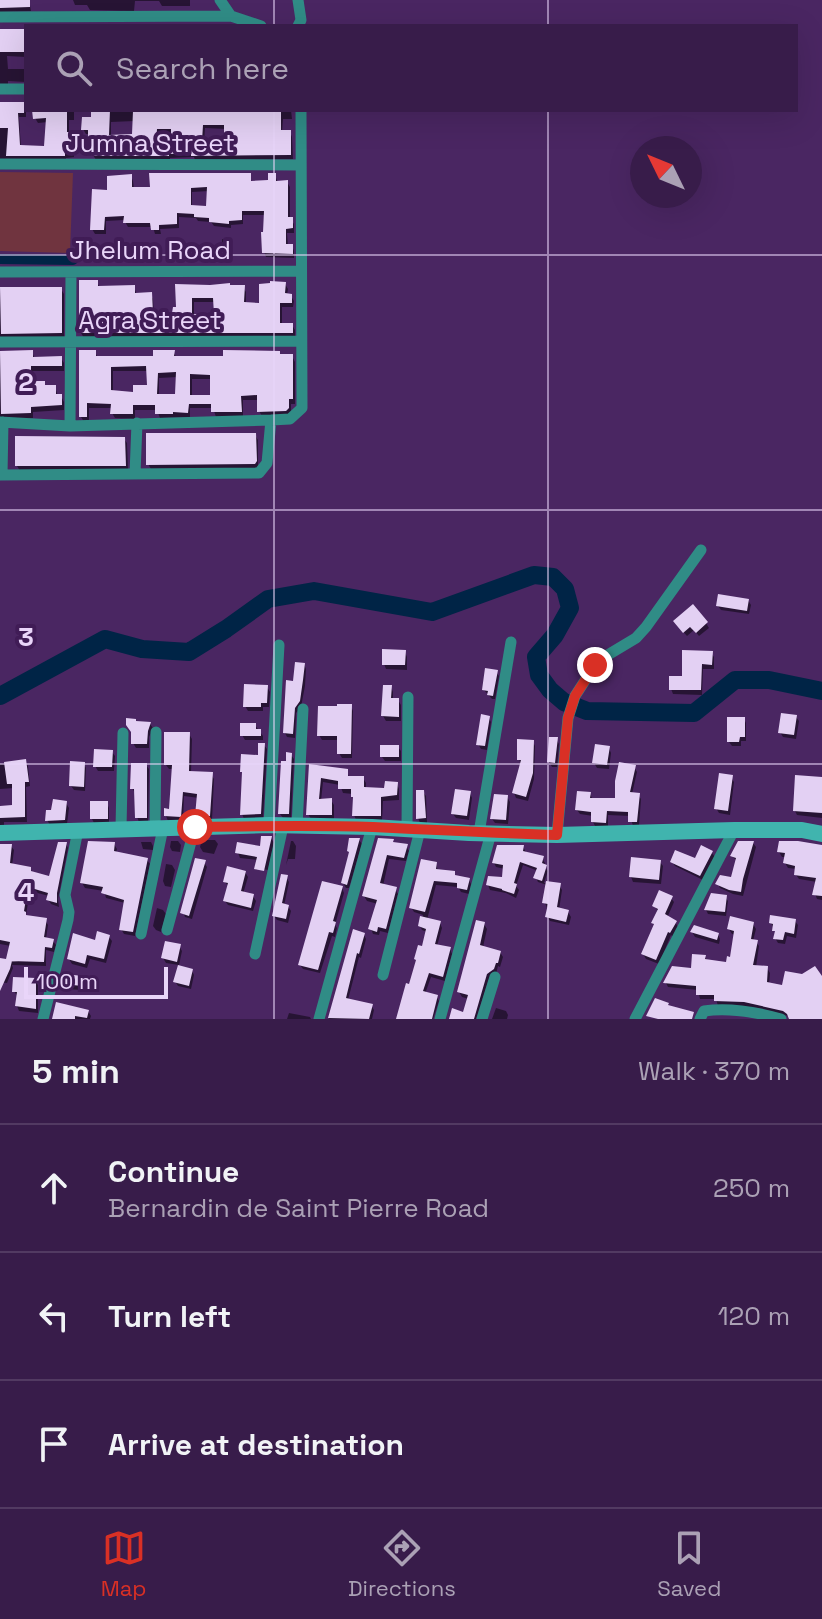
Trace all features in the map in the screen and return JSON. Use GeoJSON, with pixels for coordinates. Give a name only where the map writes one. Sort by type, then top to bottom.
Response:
{"type":"FeatureCollection","features":[{"type":"Feature","properties":{"kind":"main road"},"geometry":{"type":"LineString","coordinates":[[0,833],[283,825],[557,835],[734,830],[802,830],[822,834]]}},
{"type":"Feature","properties":{"kind":"street"},"geometry":{"type":"LineString","coordinates":[[220,0],[231,16]]}},
{"type":"Feature","properties":{"kind":"street"},"geometry":{"type":"LineString","coordinates":[[298,0],[299,24]]}},
{"type":"Feature","properties":{"kind":"street"},"geometry":{"type":"LineString","coordinates":[[0,17],[231,16],[255,24]]}},
{"type":"Feature","properties":{"kind":"street"},"geometry":{"type":"LineString","coordinates":[[0,89],[24,89]]}},
{"type":"Feature","properties":{"kind":"street"},"geometry":{"type":"LineString","coordinates":[[271,420],[267,463],[259,473],[1,475],[2,422],[70,426],[271,420],[290,419],[302,408],[301,112]]}},
{"type":"Feature","properties":{"kind":"street","name":"Jumna Street"},"geometry":{"type":"LineString","coordinates":[[0,164],[300,165]]}},
{"type":"Feature","properties":{"kind":"street","name":"Jhelum Road"},"geometry":{"type":"LineString","coordinates":[[0,272],[300,271]]}},
{"type":"Feature","properties":{"kind":"street"},"geometry":{"type":"LineString","coordinates":[[70,426],[71,272]]}},
{"type":"Feature","properties":{"kind":"street","name":"Agra Street"},"geometry":{"type":"LineString","coordinates":[[0,342],[301,341]]}},
{"type":"Feature","properties":{"kind":"street"},"geometry":{"type":"LineString","coordinates":[[135,474],[137,423]]}},
{"type":"Feature","properties":{"kind":"street"},"geometry":{"type":"LineString","coordinates":[[557,835],[568,718],[575,696],[595,665],[636,638],[646,627],[701,550]]}},
{"type":"Feature","properties":{"kind":"street"},"geometry":{"type":"LineString","coordinates":[[440,1019],[485,833],[511,642]]}},
{"type":"Feature","properties":{"kind":"street"},"geometry":{"type":"LineString","coordinates":[[279,645],[283,825]]}},
{"type":"Feature","properties":{"kind":"street"},"geometry":{"type":"LineString","coordinates":[[383,975],[414,829],[408,697]]}},
{"type":"Feature","properties":{"kind":"street"},"geometry":{"type":"LineString","coordinates":[[255,954],[283,825],[303,709]]}},
{"type":"Feature","properties":{"kind":"street"},"geometry":{"type":"LineString","coordinates":[[141,934],[159,828],[156,732]]}},
{"type":"Feature","properties":{"kind":"street"},"geometry":{"type":"LineString","coordinates":[[121,829],[123,733]]}},
{"type":"Feature","properties":{"kind":"street"},"geometry":{"type":"LineString","coordinates":[[167,930],[195,827]]}},
{"type":"Feature","properties":{"kind":"street"},"geometry":{"type":"LineString","coordinates":[[319,1019],[372,827]]}},
{"type":"Feature","properties":{"kind":"street"},"geometry":{"type":"LineString","coordinates":[[43,1019],[68,920],[65,895],[78,830]]}},
{"type":"Feature","properties":{"kind":"street"},"geometry":{"type":"LineString","coordinates":[[635,1019],[734,830]]}},
{"type":"Feature","properties":{"kind":"street"},"geometry":{"type":"LineString","coordinates":[[482,1019],[495,977]]}},
{"type":"Feature","properties":{"kind":"street"},"geometry":{"type":"LineString","coordinates":[[700,1019],[704,1011],[711,1010],[781,1019]]}},
{"type":"Feature","properties":{"kind":"shaded area"},"geometry":{"type":"Polygon","coordinates":[[[0,172],[73,173],[70,253],[0,251],[0,172]]]}},
{"type":"Feature","properties":{"kind":"building"},"geometry":{"type":"Polygon","coordinates":[[[0,0],[30,0],[30,7],[0,8],[0,0]]]}},
{"type":"Feature","properties":{"kind":"building"},"geometry":{"type":"Polygon","coordinates":[[[0,29],[24,29],[24,52],[0,52],[0,29]]]}},
{"type":"Feature","properties":{"kind":"building"},"geometry":{"type":"Polygon","coordinates":[[[0,102],[24,102],[24,113],[18,113],[20,145],[44,146],[46,118],[33,119],[32,112],[67,112],[67,132],[72,132],[73,153],[65,153],[65,156],[6,156],[8,128],[0,128],[0,102]]]}},
{"type":"Feature","properties":{"kind":"building"},"geometry":{"type":"Polygon","coordinates":[[[91,112],[110,112],[109,135],[132,134],[133,112],[281,112],[281,130],[291,130],[291,155],[191,156],[191,153],[91,156],[92,141],[88,141],[88,130],[81,130],[82,117],[91,117],[91,112]],[[203,125],[202,141],[224,141],[224,125],[203,125]],[[157,129],[156,146],[171,145],[171,129],[157,129]]]}},
{"type":"Feature","properties":{"kind":"building"},"geometry":{"type":"Polygon","coordinates":[[[149,173],[251,173],[251,181],[268,180],[268,173],[276,173],[276,181],[288,180],[288,217],[293,217],[293,228],[286,229],[286,244],[293,244],[293,254],[262,253],[264,211],[242,211],[242,220],[229,221],[229,224],[209,222],[209,218],[194,217],[194,214],[177,213],[177,224],[159,225],[159,230],[151,230],[150,223],[123,223],[124,216],[105,217],[104,230],[90,230],[92,189],[107,190],[107,176],[132,174],[132,187],[150,187],[149,173]],[[207,187],[191,188],[191,205],[206,206],[207,187]]]}},
{"type":"Feature","properties":{"kind":"building"},"geometry":{"type":"Polygon","coordinates":[[[79,280],[98,280],[98,286],[135,285],[135,293],[152,292],[153,313],[172,313],[173,307],[176,307],[175,284],[245,285],[244,302],[259,303],[259,284],[270,281],[286,282],[285,293],[292,294],[292,303],[280,303],[280,323],[293,323],[293,333],[79,333],[79,280]],[[192,298],[192,314],[214,314],[213,298],[192,298]]]}},
{"type":"Feature","properties":{"kind":"building"},"geometry":{"type":"Polygon","coordinates":[[[0,287],[62,287],[62,333],[1,334],[0,287]]]}},
{"type":"Feature","properties":{"kind":"building"},"geometry":{"type":"Polygon","coordinates":[[[33,350],[33,357],[62,356],[62,366],[31,366],[31,381],[56,385],[56,394],[62,394],[62,405],[31,407],[31,413],[1,414],[0,351],[33,350]]]}},
{"type":"Feature","properties":{"kind":"building"},"geometry":{"type":"Polygon","coordinates":[[[79,350],[96,350],[96,356],[153,356],[153,350],[175,350],[174,356],[223,356],[223,350],[293,354],[293,399],[289,399],[286,411],[257,412],[257,395],[241,396],[242,412],[211,412],[211,404],[189,404],[188,413],[155,414],[155,405],[133,405],[133,414],[110,414],[111,404],[87,403],[87,417],[79,417],[79,350]],[[146,366],[111,367],[111,390],[133,392],[133,385],[147,385],[146,366]],[[176,372],[158,373],[157,394],[175,394],[176,372]],[[190,374],[190,395],[210,395],[210,375],[190,374]]]}},
{"type":"Feature","properties":{"kind":"building"},"geometry":{"type":"Polygon","coordinates":[[[146,433],[256,433],[257,461],[255,464],[146,465],[146,433]]]}},
{"type":"Feature","properties":{"kind":"building"},"geometry":{"type":"Polygon","coordinates":[[[15,436],[125,437],[126,466],[15,466],[15,436]]]}},
{"type":"Feature","properties":{"kind":"building"},"geometry":{"type":"Polygon","coordinates":[[[718,594],[749,599],[747,611],[716,606],[718,594]]]}},
{"type":"Feature","properties":{"kind":"building"},"geometry":{"type":"Polygon","coordinates":[[[693,604],[708,622],[696,633],[690,627],[683,633],[673,621],[693,604]]]}},
{"type":"Feature","properties":{"kind":"building"},"geometry":{"type":"Polygon","coordinates":[[[382,649],[406,650],[405,665],[382,665],[382,649]]]}},
{"type":"Feature","properties":{"kind":"building"},"geometry":{"type":"Polygon","coordinates":[[[682,650],[713,651],[712,665],[702,664],[701,690],[669,690],[669,676],[682,676],[682,650]]]}},
{"type":"Feature","properties":{"kind":"building"},"geometry":{"type":"Polygon","coordinates":[[[295,662],[305,663],[293,734],[283,733],[286,680],[293,681],[295,662]]]}},
{"type":"Feature","properties":{"kind":"building"},"geometry":{"type":"Polygon","coordinates":[[[485,668],[498,670],[493,696],[482,690],[485,668]]]}},
{"type":"Feature","properties":{"kind":"building"},"geometry":{"type":"Polygon","coordinates":[[[244,684],[268,685],[267,703],[261,703],[261,707],[243,707],[244,684]]]}},
{"type":"Feature","properties":{"kind":"building"},"geometry":{"type":"Polygon","coordinates":[[[383,685],[392,685],[391,698],[399,698],[399,717],[381,716],[383,685]]]}},
{"type":"Feature","properties":{"kind":"building"},"geometry":{"type":"Polygon","coordinates":[[[352,704],[351,754],[337,754],[337,736],[317,736],[318,706],[352,704]]]}},
{"type":"Feature","properties":{"kind":"building"},"geometry":{"type":"Polygon","coordinates":[[[781,713],[797,715],[794,735],[778,733],[781,713]]]}},
{"type":"Feature","properties":{"kind":"building"},"geometry":{"type":"Polygon","coordinates":[[[481,714],[490,716],[485,746],[476,745],[481,714]]]}},
{"type":"Feature","properties":{"kind":"building"},"geometry":{"type":"Polygon","coordinates":[[[727,717],[745,717],[745,737],[740,737],[739,742],[727,742],[727,717]]]}},
{"type":"Feature","properties":{"kind":"building"},"geometry":{"type":"Polygon","coordinates":[[[126,718],[151,722],[147,744],[131,744],[126,718]]]}},
{"type":"Feature","properties":{"kind":"building"},"geometry":{"type":"Polygon","coordinates":[[[240,723],[256,723],[256,729],[261,729],[261,736],[240,736],[240,723]]]}},
{"type":"Feature","properties":{"kind":"building"},"geometry":{"type":"Polygon","coordinates":[[[164,732],[190,732],[189,771],[213,772],[210,816],[195,816],[197,794],[183,792],[181,817],[164,816],[164,808],[169,809],[172,765],[164,765],[164,732]]]}},
{"type":"Feature","properties":{"kind":"building"},"geometry":{"type":"Polygon","coordinates":[[[549,737],[558,737],[555,763],[547,762],[549,737]]]}},
{"type":"Feature","properties":{"kind":"building"},"geometry":{"type":"Polygon","coordinates":[[[517,739],[534,740],[533,773],[526,797],[512,793],[521,760],[517,760],[517,739]]]}},
{"type":"Feature","properties":{"kind":"building"},"geometry":{"type":"Polygon","coordinates":[[[258,743],[265,743],[261,814],[240,815],[241,754],[258,755],[258,743]]]}},
{"type":"Feature","properties":{"kind":"building"},"geometry":{"type":"Polygon","coordinates":[[[595,744],[610,746],[607,765],[592,763],[595,744]]]}},
{"type":"Feature","properties":{"kind":"building"},"geometry":{"type":"Polygon","coordinates":[[[380,745],[399,745],[399,757],[380,757],[380,745]]]}},
{"type":"Feature","properties":{"kind":"building"},"geometry":{"type":"Polygon","coordinates":[[[94,749],[113,750],[112,767],[93,767],[94,749]]]}},
{"type":"Feature","properties":{"kind":"building"},"geometry":{"type":"Polygon","coordinates":[[[286,752],[292,753],[289,814],[278,814],[281,761],[286,761],[286,752]]]}},
{"type":"Feature","properties":{"kind":"building"},"geometry":{"type":"Polygon","coordinates":[[[26,759],[29,782],[25,782],[25,817],[0,818],[0,806],[12,805],[12,784],[7,784],[4,762],[26,759]]]}},
{"type":"Feature","properties":{"kind":"building"},"geometry":{"type":"Polygon","coordinates":[[[70,761],[85,762],[84,787],[69,786],[70,761]]]}},
{"type":"Feature","properties":{"kind":"building"},"geometry":{"type":"Polygon","coordinates":[[[619,762],[636,765],[630,792],[640,793],[637,822],[628,822],[628,812],[607,811],[606,823],[591,822],[591,812],[575,810],[577,791],[591,792],[590,798],[615,798],[619,762]]]}},
{"type":"Feature","properties":{"kind":"building"},"geometry":{"type":"Polygon","coordinates":[[[131,763],[147,763],[147,818],[135,818],[134,789],[130,789],[131,763]]]}},
{"type":"Feature","properties":{"kind":"building"},"geometry":{"type":"Polygon","coordinates":[[[309,764],[348,769],[348,776],[364,776],[364,787],[384,788],[385,781],[398,782],[397,795],[381,797],[381,816],[352,816],[351,789],[338,789],[338,781],[321,778],[319,799],[332,798],[332,815],[306,815],[309,764]]]}},
{"type":"Feature","properties":{"kind":"building"},"geometry":{"type":"Polygon","coordinates":[[[719,773],[733,775],[728,811],[714,809],[719,773]]]}},
{"type":"Feature","properties":{"kind":"building"},"geometry":{"type":"Polygon","coordinates":[[[795,775],[822,777],[822,813],[793,811],[795,775]]]}},
{"type":"Feature","properties":{"kind":"building"},"geometry":{"type":"Polygon","coordinates":[[[455,789],[471,791],[467,816],[451,814],[455,789]]]}},
{"type":"Feature","properties":{"kind":"building"},"geometry":{"type":"Polygon","coordinates":[[[416,790],[424,790],[426,818],[416,819],[416,790]]]}},
{"type":"Feature","properties":{"kind":"building"},"geometry":{"type":"Polygon","coordinates":[[[494,794],[508,795],[506,820],[490,819],[494,794]]]}},
{"type":"Feature","properties":{"kind":"building"},"geometry":{"type":"Polygon","coordinates":[[[53,799],[67,801],[65,820],[45,821],[46,810],[51,810],[53,799]]]}},
{"type":"Feature","properties":{"kind":"building"},"geometry":{"type":"Polygon","coordinates":[[[90,801],[108,801],[108,819],[90,819],[90,801]]]}},
{"type":"Feature","properties":{"kind":"building"},"geometry":{"type":"Polygon","coordinates":[[[261,836],[272,836],[264,871],[254,869],[257,857],[235,853],[237,842],[260,846],[261,836]]]}},
{"type":"Feature","properties":{"kind":"building"},"geometry":{"type":"Polygon","coordinates":[[[349,838],[360,838],[347,885],[341,883],[349,852],[349,838]]]}},
{"type":"Feature","properties":{"kind":"building"},"geometry":{"type":"Polygon","coordinates":[[[378,838],[408,844],[404,858],[387,855],[380,883],[397,887],[386,929],[378,927],[377,932],[368,929],[377,900],[362,896],[378,838]]]}},
{"type":"Feature","properties":{"kind":"building"},"geometry":{"type":"Polygon","coordinates":[[[88,841],[115,842],[114,851],[148,858],[133,932],[119,930],[124,900],[101,893],[103,887],[80,883],[88,841]]]}},
{"type":"Feature","properties":{"kind":"building"},"geometry":{"type":"Polygon","coordinates":[[[738,841],[754,841],[741,892],[715,884],[720,875],[731,877],[736,858],[730,856],[738,841]]]}},
{"type":"Feature","properties":{"kind":"building"},"geometry":{"type":"Polygon","coordinates":[[[779,841],[822,845],[822,896],[812,895],[816,878],[794,875],[795,866],[783,863],[785,853],[777,852],[779,841]]]}},
{"type":"Feature","properties":{"kind":"building"},"geometry":{"type":"Polygon","coordinates":[[[58,842],[67,842],[57,903],[46,900],[48,893],[28,887],[24,911],[26,915],[47,918],[44,937],[54,939],[52,948],[45,947],[44,962],[12,961],[0,991],[0,958],[6,959],[10,942],[0,940],[0,844],[12,844],[10,863],[31,867],[31,871],[49,876],[58,842]]]}},
{"type":"Feature","properties":{"kind":"building"},"geometry":{"type":"Polygon","coordinates":[[[497,845],[524,845],[523,851],[544,856],[542,863],[547,865],[542,881],[533,878],[537,868],[520,862],[514,894],[486,885],[488,876],[502,877],[503,865],[492,863],[497,845]]]}},
{"type":"Feature","properties":{"kind":"building"},"geometry":{"type":"Polygon","coordinates":[[[701,845],[713,851],[700,876],[670,862],[675,850],[695,858],[701,845]]]}},
{"type":"Feature","properties":{"kind":"building"},"geometry":{"type":"Polygon","coordinates":[[[631,857],[661,860],[659,880],[629,877],[631,857]]]}},
{"type":"Feature","properties":{"kind":"building"},"geometry":{"type":"Polygon","coordinates":[[[195,858],[206,860],[189,916],[180,913],[195,858]]]}},
{"type":"Feature","properties":{"kind":"building"},"geometry":{"type":"Polygon","coordinates":[[[421,859],[437,862],[436,869],[455,871],[455,875],[470,878],[467,890],[457,888],[457,883],[434,881],[425,912],[409,908],[421,859]]]}},
{"type":"Feature","properties":{"kind":"building"},"geometry":{"type":"Polygon","coordinates":[[[227,866],[246,871],[241,891],[254,894],[251,908],[223,901],[228,883],[223,882],[227,866]]]}},
{"type":"Feature","properties":{"kind":"building"},"geometry":{"type":"Polygon","coordinates":[[[281,874],[288,875],[282,903],[289,905],[286,919],[272,916],[281,874]]]}},
{"type":"Feature","properties":{"kind":"building"},"geometry":{"type":"Polygon","coordinates":[[[322,881],[343,886],[333,921],[336,922],[333,933],[329,932],[318,970],[298,965],[322,881]]]}},
{"type":"Feature","properties":{"kind":"building"},"geometry":{"type":"Polygon","coordinates":[[[546,881],[561,883],[557,907],[569,910],[566,922],[545,917],[548,904],[542,903],[546,881]]]}},
{"type":"Feature","properties":{"kind":"building"},"geometry":{"type":"Polygon","coordinates":[[[659,890],[673,896],[665,914],[677,921],[668,932],[656,960],[641,954],[654,924],[651,923],[658,909],[652,906],[659,890]]]}},
{"type":"Feature","properties":{"kind":"building"},"geometry":{"type":"Polygon","coordinates":[[[711,893],[727,895],[725,912],[704,910],[711,893]]]}},
{"type":"Feature","properties":{"kind":"building"},"geometry":{"type":"Polygon","coordinates":[[[770,915],[796,919],[794,934],[785,932],[783,940],[773,939],[775,931],[772,931],[773,924],[769,923],[770,915]]]}},
{"type":"Feature","properties":{"kind":"building"},"geometry":{"type":"Polygon","coordinates":[[[420,916],[441,921],[435,944],[451,947],[443,977],[429,973],[423,991],[438,995],[432,1019],[396,1019],[406,983],[409,984],[418,945],[422,946],[426,929],[418,926],[420,916]]]}},
{"type":"Feature","properties":{"kind":"building"},"geometry":{"type":"Polygon","coordinates":[[[730,916],[754,922],[751,939],[758,940],[753,965],[768,966],[767,982],[782,985],[785,971],[802,974],[815,966],[822,976],[822,1019],[789,1019],[783,1011],[744,1002],[714,1001],[714,995],[696,995],[696,986],[663,983],[672,966],[691,968],[692,954],[726,962],[727,956],[730,957],[734,931],[727,929],[730,916]]]}},
{"type":"Feature","properties":{"kind":"building"},"geometry":{"type":"Polygon","coordinates":[[[476,920],[485,922],[480,945],[501,951],[498,963],[487,974],[474,1019],[449,1019],[452,1008],[463,1012],[468,995],[457,992],[476,920]]]}},
{"type":"Feature","properties":{"kind":"building"},"geometry":{"type":"Polygon","coordinates":[[[694,925],[719,933],[717,940],[690,932],[694,925]]]}},
{"type":"Feature","properties":{"kind":"building"},"geometry":{"type":"Polygon","coordinates":[[[353,929],[365,933],[346,998],[373,1004],[369,1019],[328,1018],[353,929]]]}},
{"type":"Feature","properties":{"kind":"building"},"geometry":{"type":"Polygon","coordinates":[[[97,931],[110,935],[104,959],[87,955],[85,964],[67,959],[73,933],[95,940],[97,931]]]}},
{"type":"Feature","properties":{"kind":"building"},"geometry":{"type":"Polygon","coordinates":[[[165,941],[181,944],[177,962],[161,958],[165,941]]]}},
{"type":"Feature","properties":{"kind":"building"},"geometry":{"type":"Polygon","coordinates":[[[178,965],[193,969],[189,986],[173,982],[178,965]]]}},
{"type":"Feature","properties":{"kind":"building"},"geometry":{"type":"Polygon","coordinates":[[[63,974],[94,977],[93,987],[62,984],[63,974]]]}},
{"type":"Feature","properties":{"kind":"building"},"geometry":{"type":"Polygon","coordinates":[[[13,977],[36,978],[36,1009],[15,1006],[17,992],[12,992],[13,977]]]}},
{"type":"Feature","properties":{"kind":"building"},"geometry":{"type":"Polygon","coordinates":[[[655,998],[694,1012],[692,1019],[646,1016],[655,998]]]}},
{"type":"Feature","properties":{"kind":"building"},"geometry":{"type":"Polygon","coordinates":[[[56,1002],[89,1010],[87,1018],[52,1019],[56,1002]]]}},
{"type":"Feature","properties":{"kind":"waterway"},"geometry":{"type":"LineString","coordinates":[[0,259],[73,260]]}},
{"type":"Feature","properties":{"kind":"waterway"},"geometry":{"type":"LineString","coordinates":[[0,696],[105,639],[142,649],[189,652],[268,599],[314,591],[432,612],[534,575],[553,577],[565,589],[570,608],[555,635],[536,657],[539,675],[564,702],[587,711],[694,713],[735,680],[769,680],[822,691]]}},
{"type":"Feature","properties":{"kind":"route"},"geometry":{"type":"LineString","coordinates":[[195,827],[372,827],[557,835],[568,718],[575,696],[595,665]]}}]}
